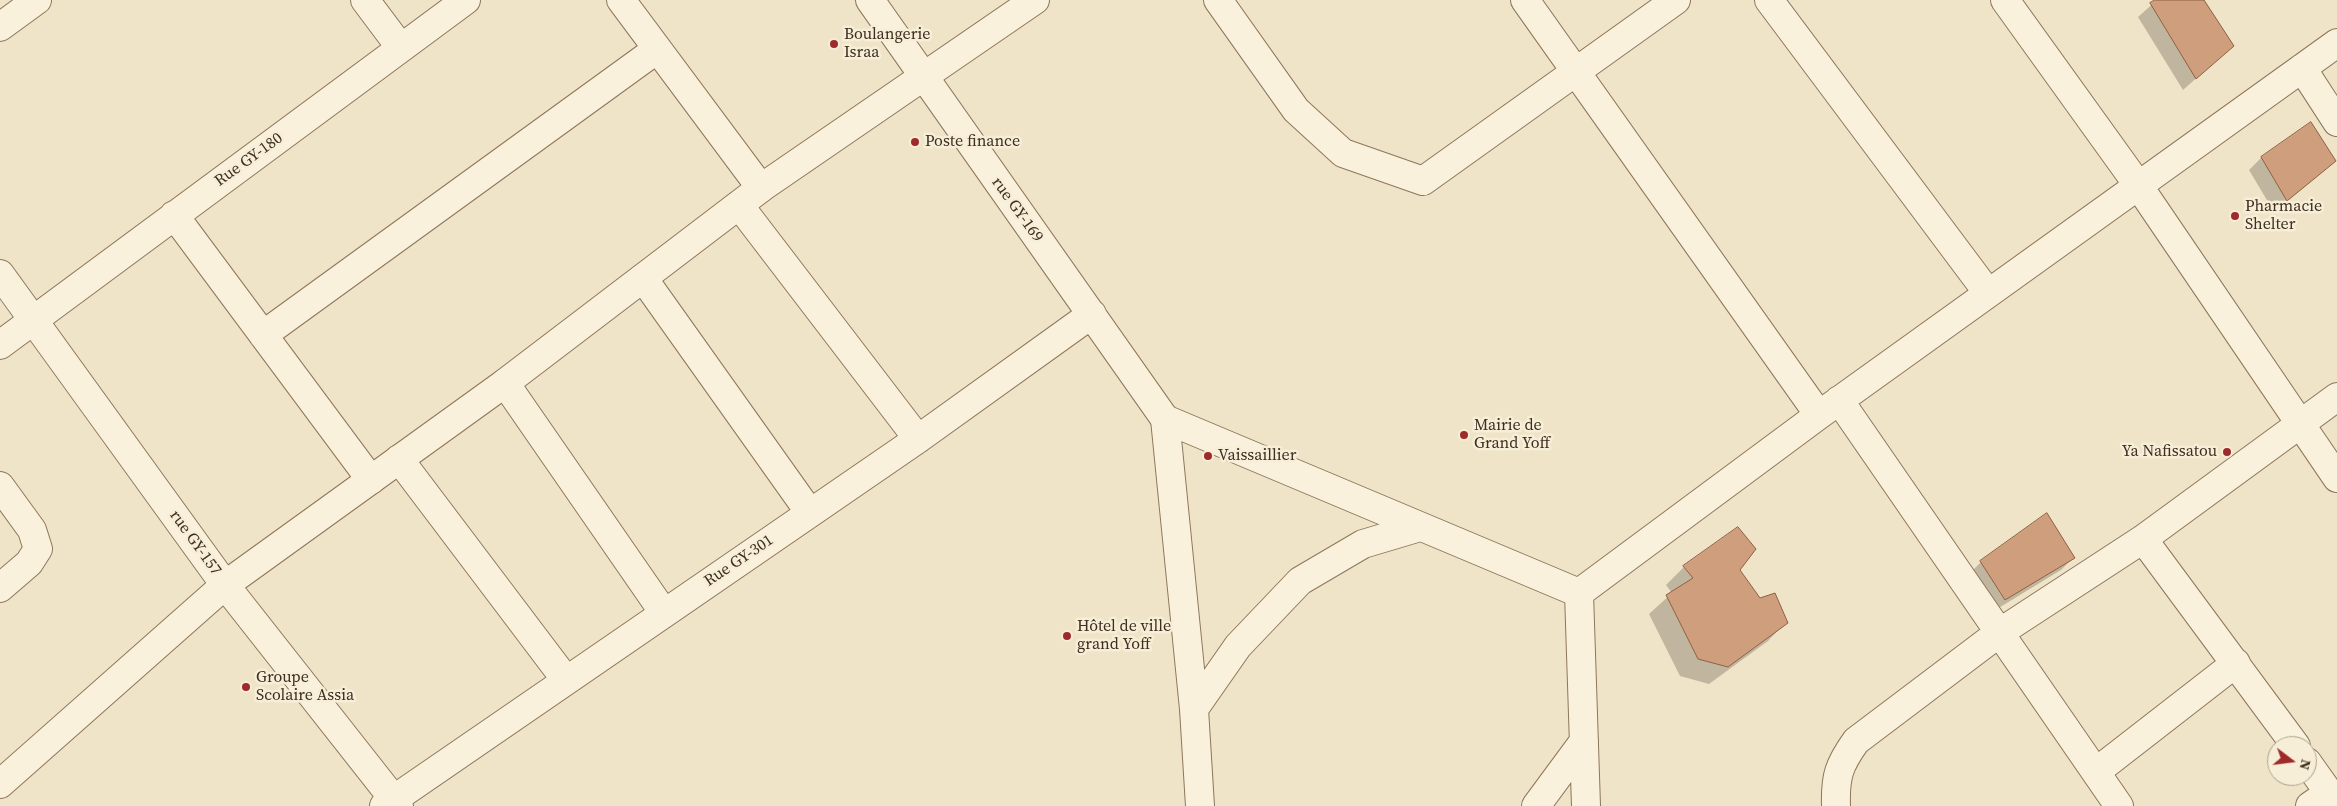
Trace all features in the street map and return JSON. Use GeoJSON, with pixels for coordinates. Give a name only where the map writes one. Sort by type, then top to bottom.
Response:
{"type":"FeatureCollection","features":[{"type":"Feature","properties":{"kind":"street"},"geometry":{"type":"LineString","coordinates":[[0,27],[37,0]]}},
{"type":"Feature","properties":{"kind":"street"},"geometry":{"type":"LineString","coordinates":[[366,0],[400,48]]}},
{"type":"Feature","properties":{"kind":"street","name":"Rue GY-180"},"geometry":{"type":"LineString","coordinates":[[0,345],[466,0]]}},
{"type":"Feature","properties":{"kind":"street"},"geometry":{"type":"LineString","coordinates":[[620,0],[761,188]]}},
{"type":"Feature","properties":{"kind":"street","name":"rue GY-169"},"geometry":{"type":"LineString","coordinates":[[870,0],[923,78],[1165,419]]}},
{"type":"Feature","properties":{"kind":"street"},"geometry":{"type":"LineString","coordinates":[[0,784],[225,585],[505,382],[761,188],[1035,0]]}},
{"type":"Feature","properties":{"kind":"street"},"geometry":{"type":"LineString","coordinates":[[1218,0],[1296,110],[1343,153],[1423,181],[1676,0]]}},
{"type":"Feature","properties":{"kind":"street"},"geometry":{"type":"LineString","coordinates":[[1525,0],[1575,72],[1999,633],[2120,806]]}},
{"type":"Feature","properties":{"kind":"street"},"geometry":{"type":"LineString","coordinates":[[1769,0],[1988,293]]}},
{"type":"Feature","properties":{"kind":"street"},"geometry":{"type":"LineString","coordinates":[[2005,0],[2138,185],[2337,478]]}},
{"type":"Feature","properties":{"kind":"street"},"geometry":{"type":"LineString","coordinates":[[1579,593],[1829,407],[2337,43]]}},
{"type":"Feature","properties":{"kind":"street"},"geometry":{"type":"LineString","coordinates":[[263,335],[656,50]]}},
{"type":"Feature","properties":{"kind":"street"},"geometry":{"type":"LineString","coordinates":[[2302,68],[2337,122]]}},
{"type":"Feature","properties":{"kind":"street"},"geometry":{"type":"LineString","coordinates":[[739,205],[918,439]]}},
{"type":"Feature","properties":{"kind":"street"},"geometry":{"type":"LineString","coordinates":[[174,215],[371,480]]}},
{"type":"Feature","properties":{"kind":"street","name":"rue GY-157"},"geometry":{"type":"LineString","coordinates":[[0,274],[225,585],[392,804]]}},
{"type":"Feature","properties":{"kind":"street"},"geometry":{"type":"LineString","coordinates":[[643,278],[810,513]]}},
{"type":"Feature","properties":{"kind":"street","name":"Rue GY-301"},"geometry":{"type":"LineString","coordinates":[[392,804],[566,680],[918,439],[1092,314]]}},
{"type":"Feature","properties":{"kind":"street"},"geometry":{"type":"LineString","coordinates":[[505,382],[664,613]]}},
{"type":"Feature","properties":{"kind":"street"},"geometry":{"type":"LineString","coordinates":[[1836,806],[1836,787],[1841,762],[1856,740],[1999,633],[2143,539],[2337,397]]}},
{"type":"Feature","properties":{"kind":"street"},"geometry":{"type":"LineString","coordinates":[[1200,806],[1194,709],[1165,419],[1579,593]]}},
{"type":"Feature","properties":{"kind":"street"},"geometry":{"type":"LineString","coordinates":[[399,459],[566,680]]}},
{"type":"Feature","properties":{"kind":"street"},"geometry":{"type":"LineString","coordinates":[[0,486],[32,530],[38,548],[29,564],[0,588]]}},
{"type":"Feature","properties":{"kind":"street"},"geometry":{"type":"LineString","coordinates":[[1194,709],[1238,646],[1300,581],[1363,544],[1420,526]]}},
{"type":"Feature","properties":{"kind":"street"},"geometry":{"type":"LineString","coordinates":[[2143,539],[2289,736]]}},
{"type":"Feature","properties":{"kind":"street"},"geometry":{"type":"LineString","coordinates":[[1579,593],[1586,806]]}},
{"type":"Feature","properties":{"kind":"street"},"geometry":{"type":"LineString","coordinates":[[2097,771],[2236,663]]}},
{"type":"Feature","properties":{"kind":"street"},"geometry":{"type":"LineString","coordinates":[[1536,806],[1584,741]]}},
{"type":"Feature","properties":{"kind":"street"},"geometry":{"type":"LineString","coordinates":[[2317,784],[2325,801]]}},
{"type":"Feature","properties":{"kind":"building"},"geometry":{"type":"Polygon","coordinates":[[[2155,0],[2204,0],[2234,46],[2196,79],[2150,3],[2155,0]]]}},
{"type":"Feature","properties":{"kind":"building"},"geometry":{"type":"Polygon","coordinates":[[[2311,122],[2336,161],[2287,201],[2261,157],[2311,122]]]}},
{"type":"Feature","properties":{"kind":"building"},"geometry":{"type":"Polygon","coordinates":[[[2047,513],[2075,558],[2005,600],[1980,561],[2047,513]]]}},
{"type":"Feature","properties":{"kind":"building"},"geometry":{"type":"Polygon","coordinates":[[[1738,527],[1756,549],[1740,570],[1760,598],[1775,593],[1788,623],[1728,667],[1698,659],[1666,595],[1693,578],[1683,566],[1738,527]]]}},
{"type":"Feature","properties":{"kind":"place","name":"Boulangerie Israa"},"geometry":{"type":"Point","coordinates":[834,44]}},
{"type":"Feature","properties":{"kind":"place","name":"Poste finance"},"geometry":{"type":"Point","coordinates":[915,142]}},
{"type":"Feature","properties":{"kind":"place","name":"Pharmacie Shelter"},"geometry":{"type":"Point","coordinates":[2235,216]}},
{"type":"Feature","properties":{"kind":"place","name":"Mairie de Grand Yoff"},"geometry":{"type":"Point","coordinates":[1464,435]}},
{"type":"Feature","properties":{"kind":"place","name":"Ya Nafissatou"},"geometry":{"type":"Point","coordinates":[2227,452]}},
{"type":"Feature","properties":{"kind":"place","name":"Vaissaillier"},"geometry":{"type":"Point","coordinates":[1208,456]}},
{"type":"Feature","properties":{"kind":"place","name":"Hôtel de ville grand Yoff"},"geometry":{"type":"Point","coordinates":[1067,636]}},
{"type":"Feature","properties":{"kind":"place","name":"Groupe Scolaire Assia"},"geometry":{"type":"Point","coordinates":[246,687]}}]}
